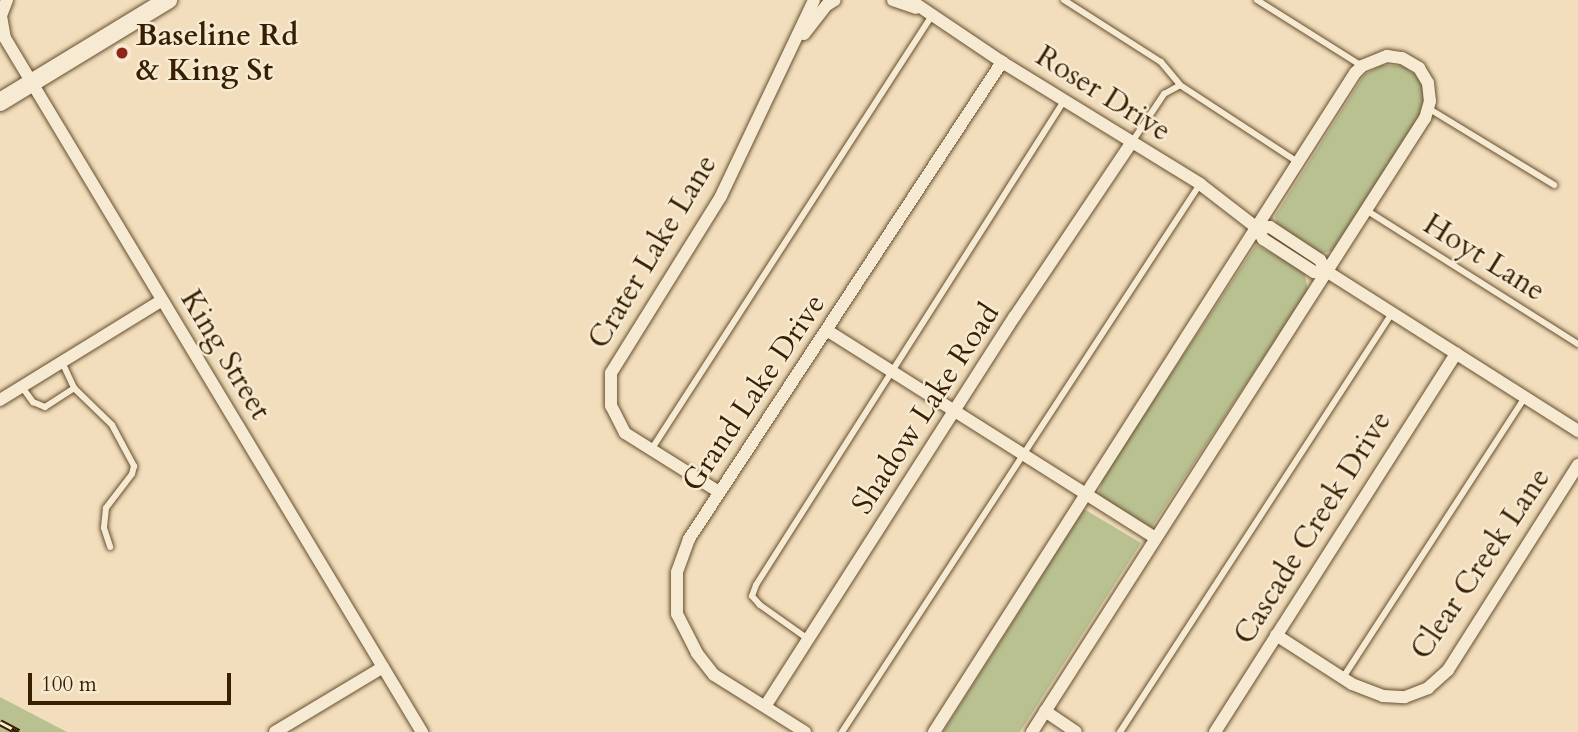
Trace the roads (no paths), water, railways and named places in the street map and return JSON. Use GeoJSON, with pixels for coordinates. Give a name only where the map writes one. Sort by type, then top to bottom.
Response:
{"type":"FeatureCollection","features":[{"type":"Feature","properties":{"kind":"main road"},"geometry":{"type":"LineString","coordinates":[[0,102],[168,0]]}},
{"type":"Feature","properties":{"kind":"street","name":"King Street"},"geometry":{"type":"LineString","coordinates":[[7,0],[1,16],[5,38],[34,82],[161,300],[422,732]]}},
{"type":"Feature","properties":{"kind":"street","name":"Crater Lake Lane"},"geometry":{"type":"LineString","coordinates":[[719,492],[625,433],[615,420],[608,389],[611,373],[721,196],[814,0]]}},
{"type":"Feature","properties":{"kind":"street","name":"Crater Lake Lane"},"geometry":{"type":"LineString","coordinates":[[798,38],[827,5],[835,0]]}},
{"type":"Feature","properties":{"kind":"street","name":"Roser Drive"},"geometry":{"type":"LineString","coordinates":[[893,0],[914,5],[1065,102],[1200,184],[1257,228],[1270,228],[1320,260],[1326,271],[1578,431]]}},
{"type":"Feature","properties":{"kind":"street"},"geometry":{"type":"LineString","coordinates":[[934,732],[1083,495],[1362,66],[1387,56],[1402,58],[1419,68],[1428,83],[1428,108],[1425,118],[1032,732]]}},
{"type":"Feature","properties":{"kind":"street","name":"Grand Lake Drive"},"geometry":{"type":"LineString","coordinates":[[804,732],[766,705],[714,675],[696,653],[677,614],[677,572],[689,540],[719,492],[828,331],[1002,62]]}},
{"type":"Feature","properties":{"kind":"street","name":"Shadow Lake Road"},"geometry":{"type":"LineString","coordinates":[[766,705],[1132,142]]}},
{"type":"Feature","properties":{"kind":"street"},"geometry":{"type":"LineString","coordinates":[[0,400],[161,300]]}},
{"type":"Feature","properties":{"kind":"street"},"geometry":{"type":"LineString","coordinates":[[828,331],[1021,456],[1155,538]]}},
{"type":"Feature","properties":{"kind":"street","name":"Cascade Creek Drive"},"geometry":{"type":"LineString","coordinates":[[1215,732],[1456,353]]}},
{"type":"Feature","properties":{"kind":"street","name":"Clear Creek Lane"},"geometry":{"type":"LineString","coordinates":[[1276,635],[1344,676],[1352,684],[1383,696],[1405,697],[1428,688],[1448,670],[1578,465]]}},
{"type":"Feature","properties":{"kind":"street"},"geometry":{"type":"LineString","coordinates":[[275,732],[383,667]]}},
{"type":"Feature","properties":{"kind":"street"},"geometry":{"type":"LineString","coordinates":[[1045,711],[1076,732]]}},
{"type":"Feature","properties":{"kind":"lane"},"geometry":{"type":"LineString","coordinates":[[1064,0],[1161,62],[1180,85],[1299,163]]}},
{"type":"Feature","properties":{"kind":"lane"},"geometry":{"type":"LineString","coordinates":[[1257,0],[1362,66]]}},
{"type":"Feature","properties":{"kind":"lane"},"geometry":{"type":"LineString","coordinates":[[651,451],[931,17]]}},
{"type":"Feature","properties":{"kind":"lane"},"geometry":{"type":"LineString","coordinates":[[1132,142],[1164,94],[1180,85]]}},
{"type":"Feature","properties":{"kind":"lane"},"geometry":{"type":"LineString","coordinates":[[808,640],[752,596],[890,372],[1065,102]]}},
{"type":"Feature","properties":{"kind":"lane"},"geometry":{"type":"LineString","coordinates":[[1428,108],[1554,186]]}},
{"type":"Feature","properties":{"kind":"lane"},"geometry":{"type":"LineString","coordinates":[[842,732],[1200,184]]}},
{"type":"Feature","properties":{"kind":"lane","name":"Hoyt Lane"},"geometry":{"type":"LineString","coordinates":[[1366,210],[1578,344]]}},
{"type":"Feature","properties":{"kind":"lane"},"geometry":{"type":"LineString","coordinates":[[1120,732],[1392,313]]}},
{"type":"Feature","properties":{"kind":"lane"},"geometry":{"type":"LineString","coordinates":[[62,362],[74,388],[107,419],[134,466],[132,474],[106,508],[104,528],[110,547]]}},
{"type":"Feature","properties":{"kind":"lane"},"geometry":{"type":"LineString","coordinates":[[22,387],[33,402],[45,407],[74,388]]}},
{"type":"Feature","properties":{"kind":"lane"},"geometry":{"type":"LineString","coordinates":[[1344,676],[1525,397]]}},
{"type":"Feature","properties":{"kind":"railway"},"geometry":{"type":"LineString","coordinates":[[0,722],[19,732]]}},
{"type":"Feature","properties":{"kind":"place","name":"Baseline Rd & King St"},"geometry":{"type":"Point","coordinates":[122,53]}}]}
